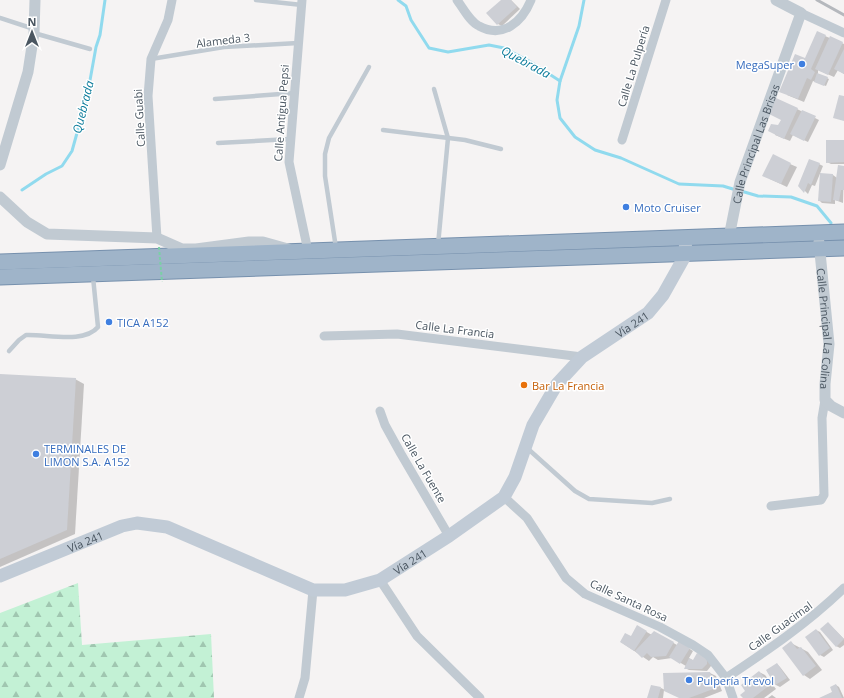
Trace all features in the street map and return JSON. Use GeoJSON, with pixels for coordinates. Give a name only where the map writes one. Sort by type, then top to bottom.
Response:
{"type":"FeatureCollection","features":[{"type":"Feature","properties":{"kind":"highway"},"geometry":{"type":"LineString","coordinates":[[0,277],[685,246],[729,237],[844,232]]}},
{"type":"Feature","properties":{"kind":"highway"},"geometry":{"type":"LineString","coordinates":[[0,262],[438,246],[685,246],[820,249],[844,248]]}},
{"type":"Feature","properties":{"kind":"main road","name":"Vía 241"},"geometry":{"type":"LineString","coordinates":[[0,576],[122,526],[137,523],[167,527],[313,590],[345,590],[380,580],[449,536],[504,497],[515,477],[533,425],[557,384],[582,357],[648,313],[663,296],[685,246]]}},
{"type":"Feature","properties":{"kind":"street"},"geometry":{"type":"LineString","coordinates":[[0,165],[28,72],[34,31],[35,0]]}},
{"type":"Feature","properties":{"kind":"street","name":"Calle Guabi"},"geometry":{"type":"LineString","coordinates":[[158,242],[148,96],[151,59],[168,20],[172,0]]}},
{"type":"Feature","properties":{"kind":"street"},"geometry":{"type":"LineString","coordinates":[[457,0],[479,26],[498,32],[509,28],[517,21],[531,0]]}},
{"type":"Feature","properties":{"kind":"street","name":"Calle La Pulpería"},"geometry":{"type":"LineString","coordinates":[[622,140],[666,0]]}},
{"type":"Feature","properties":{"kind":"street"},"geometry":{"type":"LineString","coordinates":[[776,0],[844,33]]}},
{"type":"Feature","properties":{"kind":"street","name":"Calle Antigua Pepsi"},"geometry":{"type":"LineString","coordinates":[[300,251],[289,162],[302,3]]}},
{"type":"Feature","properties":{"kind":"street","name":"Calle Principal Las Brisas"},"geometry":{"type":"LineString","coordinates":[[729,237],[735,200],[740,182],[801,13]]}},
{"type":"Feature","properties":{"kind":"street"},"geometry":{"type":"LineString","coordinates":[[0,197],[27,222],[47,234],[158,242],[182,249],[196,249],[249,242],[262,242],[300,251]]}},
{"type":"Feature","properties":{"kind":"street","name":"Calle Principal La Colina"},"geometry":{"type":"LineString","coordinates":[[818,234],[829,344],[824,392],[826,400],[831,406],[844,413]]}},
{"type":"Feature","properties":{"kind":"street","name":"Calle La Francia"},"geometry":{"type":"LineString","coordinates":[[324,336],[397,334],[582,357]]}},
{"type":"Feature","properties":{"kind":"street"},"geometry":{"type":"LineString","coordinates":[[771,506],[821,500],[824,494],[822,418],[826,400]]}},
{"type":"Feature","properties":{"kind":"street","name":"Calle La Fuente"},"geometry":{"type":"LineString","coordinates":[[380,411],[385,425],[449,536]]}},
{"type":"Feature","properties":{"kind":"street","name":"Calle Santa Rosa"},"geometry":{"type":"LineString","coordinates":[[504,497],[528,518],[566,578],[585,594],[660,627],[694,645],[708,655],[726,678],[734,698]]}},
{"type":"Feature","properties":{"kind":"street"},"geometry":{"type":"LineString","coordinates":[[380,580],[417,636],[480,698]]}},
{"type":"Feature","properties":{"kind":"street","name":"Calle Guacimal"},"geometry":{"type":"LineString","coordinates":[[726,678],[788,637],[825,607],[844,588]]}},
{"type":"Feature","properties":{"kind":"street"},"geometry":{"type":"LineString","coordinates":[[300,698],[305,678],[313,590]]}},
{"type":"Feature","properties":{"kind":"lane"},"geometry":{"type":"LineString","coordinates":[[256,0],[302,3]]}},
{"type":"Feature","properties":{"kind":"lane"},"geometry":{"type":"LineString","coordinates":[[0,18],[34,31],[90,49]]}},
{"type":"Feature","properties":{"kind":"lane","name":"Alameda 3"},"geometry":{"type":"LineString","coordinates":[[151,59],[224,48],[298,43]]}},
{"type":"Feature","properties":{"kind":"lane"},"geometry":{"type":"LineString","coordinates":[[336,250],[325,176],[325,154],[329,138],[369,67]]}},
{"type":"Feature","properties":{"kind":"lane"},"geometry":{"type":"LineString","coordinates":[[434,89],[448,138],[438,246]]}},
{"type":"Feature","properties":{"kind":"lane"},"geometry":{"type":"LineString","coordinates":[[215,99],[294,93]]}},
{"type":"Feature","properties":{"kind":"lane"},"geometry":{"type":"LineString","coordinates":[[383,130],[448,138],[501,149]]}},
{"type":"Feature","properties":{"kind":"lane"},"geometry":{"type":"LineString","coordinates":[[218,143],[290,139]]}},
{"type":"Feature","properties":{"kind":"lane"},"geometry":{"type":"LineString","coordinates":[[9,351],[26,335],[84,337],[96,330],[98,327],[92,273]]}},
{"type":"Feature","properties":{"kind":"lane"},"geometry":{"type":"LineString","coordinates":[[526,447],[574,491],[589,500],[652,503],[670,499]]}},
{"type":"Feature","properties":{"kind":"path"},"geometry":{"type":"LineString","coordinates":[[158,242],[162,282]]}},
{"type":"Feature","properties":{"kind":"green space"},"geometry":{"type":"Polygon","coordinates":[[[78,583],[82,645],[211,634],[214,698],[0,698],[0,613],[78,583]]]}},
{"type":"Feature","properties":{"kind":"building"},"geometry":{"type":"Polygon","coordinates":[[[501,0],[511,0],[517,7],[497,25],[486,13],[501,0]]]}},
{"type":"Feature","properties":{"kind":"building","name":"MegaSuper"},"geometry":{"type":"Polygon","coordinates":[[[817,31],[826,35],[811,69],[815,72],[811,80],[807,78],[798,99],[779,92],[795,54],[805,58],[817,31]]]}},
{"type":"Feature","properties":{"kind":"building"},"geometry":{"type":"Polygon","coordinates":[[[830,36],[843,42],[828,75],[815,69],[830,36]]]}},
{"type":"Feature","properties":{"kind":"building"},"geometry":{"type":"Polygon","coordinates":[[[844,49],[844,74],[834,69],[844,49]]]}},
{"type":"Feature","properties":{"kind":"building"},"geometry":{"type":"Polygon","coordinates":[[[817,73],[828,77],[824,86],[814,82],[817,73]]]}},
{"type":"Feature","properties":{"kind":"building"},"geometry":{"type":"Polygon","coordinates":[[[839,95],[844,96],[844,121],[833,118],[839,95]]]}},
{"type":"Feature","properties":{"kind":"building"},"geometry":{"type":"Polygon","coordinates":[[[776,98],[798,108],[784,139],[768,131],[771,124],[778,125],[781,120],[769,114],[776,98]]]}},
{"type":"Feature","properties":{"kind":"building"},"geometry":{"type":"Polygon","coordinates":[[[802,110],[816,116],[804,141],[790,134],[802,110]]]}},
{"type":"Feature","properties":{"kind":"building"},"geometry":{"type":"Polygon","coordinates":[[[826,140],[844,140],[844,162],[826,163],[826,140]]]}},
{"type":"Feature","properties":{"kind":"building"},"geometry":{"type":"Polygon","coordinates":[[[773,154],[791,163],[781,184],[762,176],[773,154]]]}},
{"type":"Feature","properties":{"kind":"building"},"geometry":{"type":"Polygon","coordinates":[[[809,159],[820,163],[811,185],[808,183],[804,193],[798,186],[809,159]]]}},
{"type":"Feature","properties":{"kind":"building"},"geometry":{"type":"Polygon","coordinates":[[[838,165],[844,166],[844,190],[841,190],[839,201],[833,200],[838,165]]]}},
{"type":"Feature","properties":{"kind":"building"},"geometry":{"type":"Polygon","coordinates":[[[820,173],[833,174],[831,202],[818,201],[820,173]]]}},
{"type":"Feature","properties":{"kind":"building","name":"TERMINALES DE LIMON S.A. A152"},"geometry":{"type":"Polygon","coordinates":[[[0,374],[76,378],[67,530],[0,559],[0,374]]]}},
{"type":"Feature","properties":{"kind":"building"},"geometry":{"type":"Polygon","coordinates":[[[828,622],[844,639],[836,647],[820,629],[828,622]]]}},
{"type":"Feature","properties":{"kind":"building"},"geometry":{"type":"Polygon","coordinates":[[[637,625],[647,631],[634,651],[620,642],[625,633],[631,636],[637,625]]]}},
{"type":"Feature","properties":{"kind":"building"},"geometry":{"type":"Polygon","coordinates":[[[816,629],[830,648],[819,656],[805,637],[816,629]]]}},
{"type":"Feature","properties":{"kind":"building"},"geometry":{"type":"Polygon","coordinates":[[[654,631],[674,642],[666,656],[651,657],[647,653],[642,658],[635,651],[654,631]]]}},
{"type":"Feature","properties":{"kind":"building"},"geometry":{"type":"Polygon","coordinates":[[[679,641],[690,648],[680,664],[669,657],[679,641]]]}},
{"type":"Feature","properties":{"kind":"building"},"geometry":{"type":"Polygon","coordinates":[[[791,641],[797,649],[801,647],[816,666],[803,676],[782,648],[791,641]]]}},
{"type":"Feature","properties":{"kind":"building"},"geometry":{"type":"Polygon","coordinates":[[[697,653],[707,658],[707,664],[702,669],[684,669],[689,658],[693,660],[697,653]]]}},
{"type":"Feature","properties":{"kind":"building"},"geometry":{"type":"Polygon","coordinates":[[[777,663],[787,678],[775,685],[766,670],[777,663]]]}},
{"type":"Feature","properties":{"kind":"building"},"geometry":{"type":"Polygon","coordinates":[[[759,671],[770,685],[753,698],[743,698],[740,695],[745,691],[741,685],[759,671]]]}},
{"type":"Feature","properties":{"kind":"building","name":"Pulpería Trevol"},"geometry":{"type":"Polygon","coordinates":[[[710,672],[716,688],[689,698],[679,698],[664,691],[663,673],[710,672]]]}},
{"type":"Feature","properties":{"kind":"building"},"geometry":{"type":"Polygon","coordinates":[[[836,684],[842,698],[819,698],[832,692],[830,687],[836,684]]]}},
{"type":"Feature","properties":{"kind":"building"},"geometry":{"type":"Polygon","coordinates":[[[651,685],[661,687],[658,698],[647,698],[651,685]]]}},
{"type":"Feature","properties":{"kind":"waterway","name":"Quebrada"},"geometry":{"type":"LineString","coordinates":[[22,190],[46,174],[62,166],[72,151],[87,97],[96,47],[100,35],[105,0]]}},
{"type":"Feature","properties":{"kind":"waterway","name":"Quebrada"},"geometry":{"type":"LineString","coordinates":[[398,0],[406,6],[411,20],[429,48],[448,52],[489,45],[504,48],[529,61],[560,81]]}},
{"type":"Feature","properties":{"kind":"waterway"},"geometry":{"type":"LineString","coordinates":[[584,0],[579,26],[560,81],[557,100],[560,118],[575,137],[595,150],[621,158],[679,184],[723,186],[736,190]]}},
{"type":"Feature","properties":{"kind":"waterway"},"geometry":{"type":"LineString","coordinates":[[741,191],[758,196],[791,197],[817,206],[831,223]]}},
{"type":"Feature","properties":{"kind":"railway"},"geometry":{"type":"LineString","coordinates":[[817,0],[844,15]]}},
{"type":"Feature","properties":{"kind":"place","name":"MegaSuper"},"geometry":{"type":"Point","coordinates":[802,64]}},
{"type":"Feature","properties":{"kind":"place","name":"Moto Cruiser"},"geometry":{"type":"Point","coordinates":[626,207]}},
{"type":"Feature","properties":{"kind":"place","name":"TICA A152"},"geometry":{"type":"Point","coordinates":[109,322]}},
{"type":"Feature","properties":{"kind":"place","name":"Bar La Francia"},"geometry":{"type":"Point","coordinates":[524,385]}},
{"type":"Feature","properties":{"kind":"place","name":"TERMINALES DE LIMON S.A. A152"},"geometry":{"type":"Point","coordinates":[36,454]}},
{"type":"Feature","properties":{"kind":"place","name":"Pulpería Trevol"},"geometry":{"type":"Point","coordinates":[689,680]}}]}
